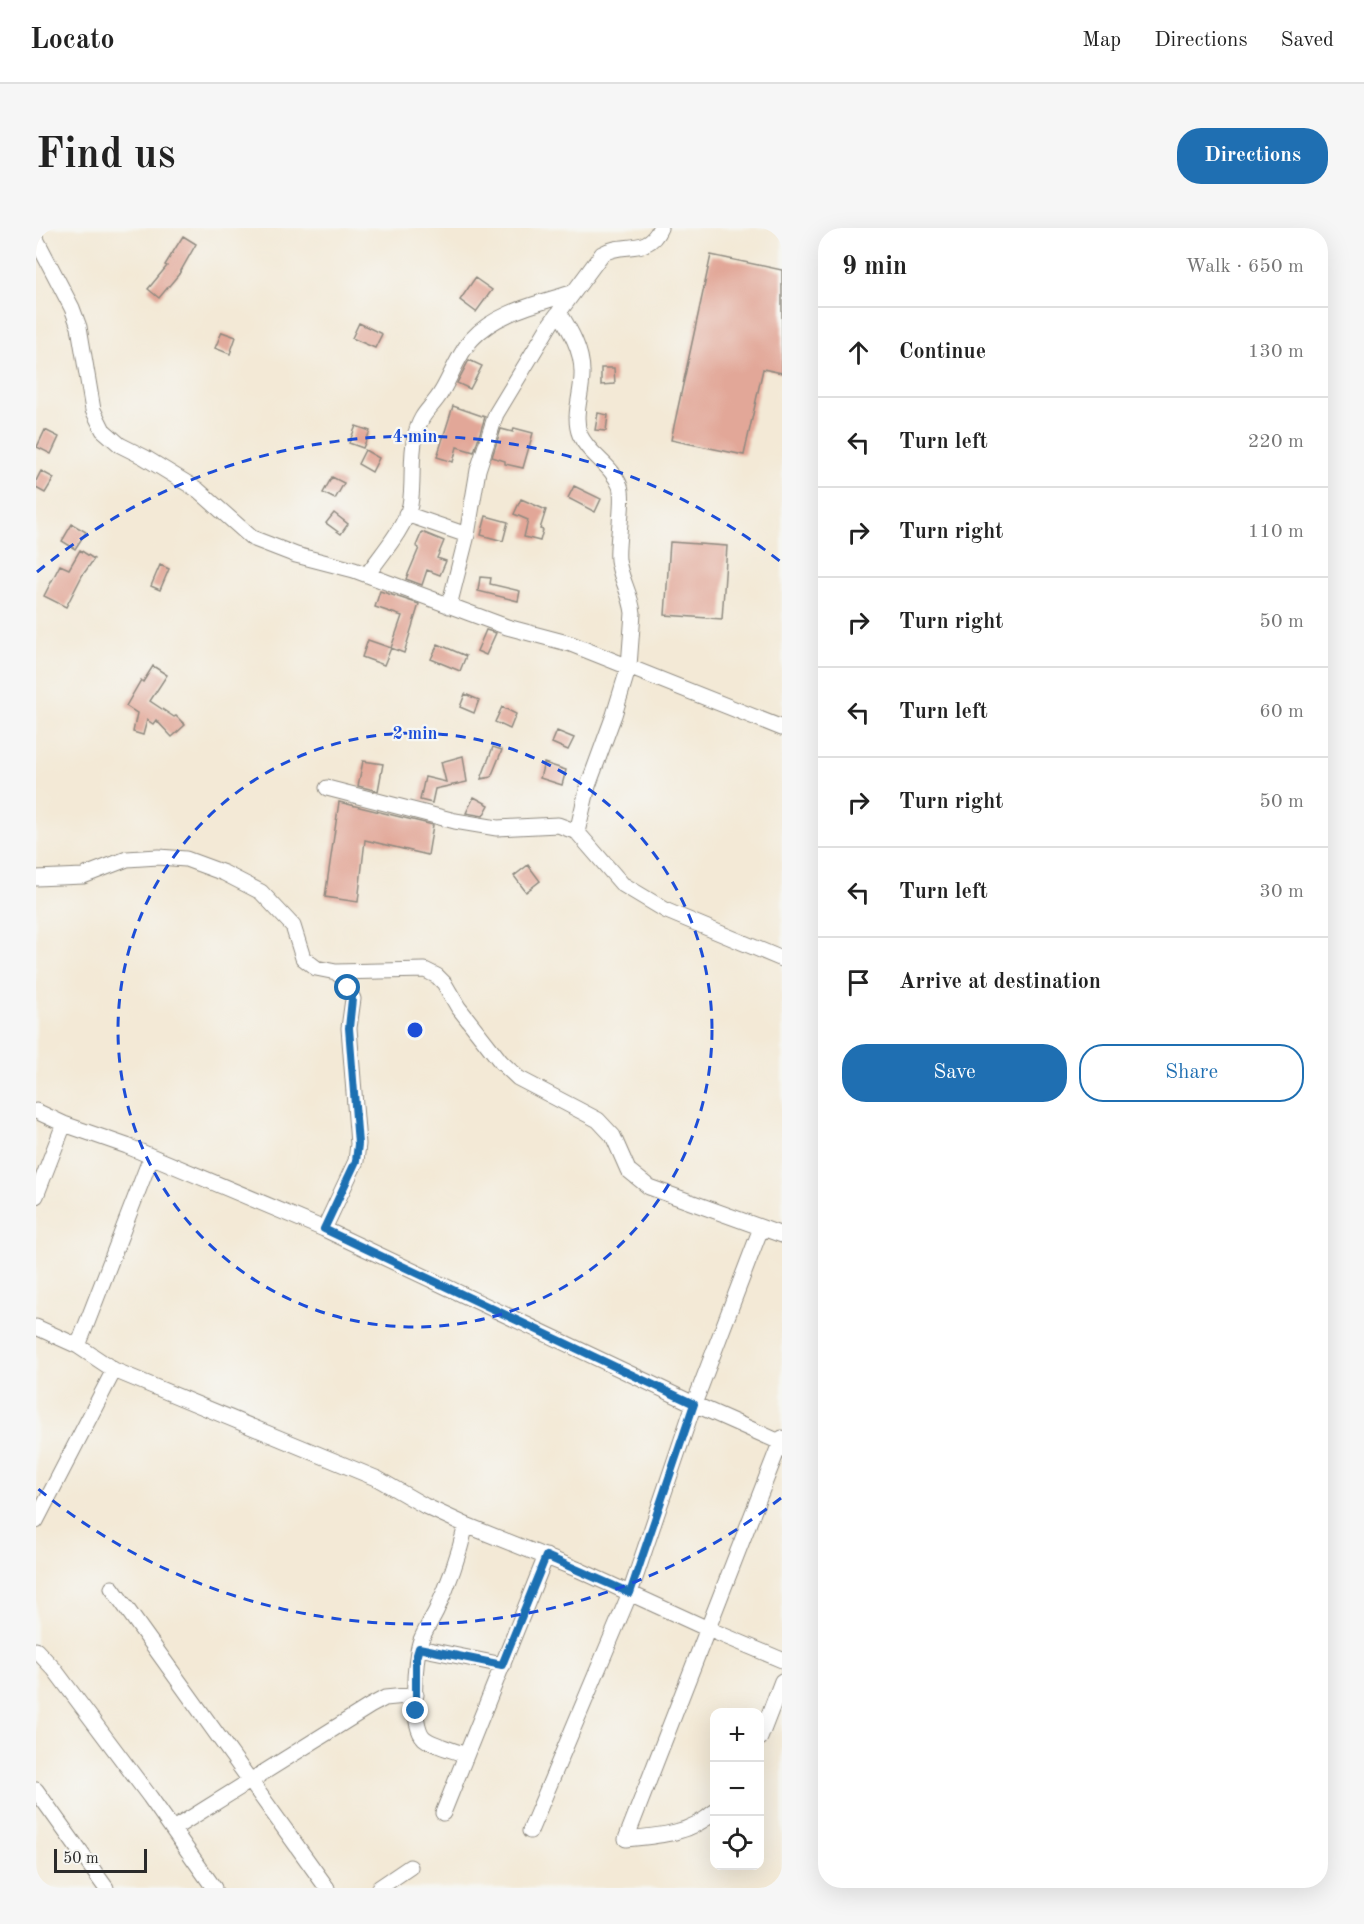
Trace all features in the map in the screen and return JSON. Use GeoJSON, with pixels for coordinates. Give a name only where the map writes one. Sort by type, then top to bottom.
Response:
{"type":"FeatureCollection","features":[{"type":"Feature","properties":{"kind":"street"},"geometry":{"type":"LineString","coordinates":[[449,606],[467,535],[478,470],[496,414],[559,312],[602,254],[610,249],[642,246],[656,237],[660,228]]}},
{"type":"Feature","properties":{"kind":"street"},"geometry":{"type":"LineString","coordinates":[[36,239],[72,308],[79,327],[93,410],[103,430],[120,445],[144,456],[198,490],[252,538],[296,555],[368,575],[507,627],[571,645],[782,728]]}},
{"type":"Feature","properties":{"kind":"street"},"geometry":{"type":"LineString","coordinates":[[368,575],[406,514],[411,495],[415,439],[420,419],[439,396],[470,341],[484,327],[512,313],[574,292]]}},
{"type":"Feature","properties":{"kind":"street"},"geometry":{"type":"LineString","coordinates":[[559,312],[572,334],[581,358],[582,373],[578,414],[580,434],[608,467],[620,486],[618,557],[633,612],[629,666],[588,786],[578,832]]}},
{"type":"Feature","properties":{"kind":"street"},"geometry":{"type":"LineString","coordinates":[[406,514],[467,535]]}},
{"type":"Feature","properties":{"kind":"street"},"geometry":{"type":"LineString","coordinates":[[327,788],[455,821],[497,828],[558,825],[578,832],[622,884],[667,911],[782,959]]}},
{"type":"Feature","properties":{"kind":"street"},"geometry":{"type":"LineString","coordinates":[[36,878],[82,876],[127,859],[158,857],[186,860],[224,873],[261,892],[293,926],[303,958],[316,968],[336,972],[425,970],[437,976],[501,1062],[518,1078],[598,1120],[613,1136],[628,1170],[649,1187],[782,1235]]}},
{"type":"Feature","properties":{"kind":"street"},"geometry":{"type":"LineString","coordinates":[[324,1229],[356,1161],[358,1144],[349,1028],[352,999],[344,980],[336,972]]}},
{"type":"Feature","properties":{"kind":"street"},"geometry":{"type":"LineString","coordinates":[[36,1111],[324,1229],[694,1404],[781,1441],[626,1839],[687,1830],[710,1815]]}},
{"type":"Feature","properties":{"kind":"street"},"geometry":{"type":"LineString","coordinates":[[36,1196],[64,1124]]}},
{"type":"Feature","properties":{"kind":"street"},"geometry":{"type":"LineString","coordinates":[[78,1346],[151,1157]]}},
{"type":"Feature","properties":{"kind":"street"},"geometry":{"type":"LineString","coordinates":[[530,1831],[630,1593],[694,1404],[761,1228]]}},
{"type":"Feature","properties":{"kind":"street"},"geometry":{"type":"LineString","coordinates":[[36,1328],[78,1346],[114,1370],[378,1479],[425,1506],[466,1525],[546,1556],[782,1660]]}},
{"type":"Feature","properties":{"kind":"street"},"geometry":{"type":"LineString","coordinates":[[36,1521],[114,1370]]}},
{"type":"Feature","properties":{"kind":"street"},"geometry":{"type":"LineString","coordinates":[[466,1525],[461,1547],[437,1609],[420,1640],[416,1658],[416,1711],[420,1732],[425,1739],[466,1755]]}},
{"type":"Feature","properties":{"kind":"street"},"geometry":{"type":"LineString","coordinates":[[443,1813],[546,1556]]}},
{"type":"Feature","properties":{"kind":"street"},"geometry":{"type":"LineString","coordinates":[[112,1588],[327,1888]]}},
{"type":"Feature","properties":{"kind":"street"},"geometry":{"type":"LineString","coordinates":[[419,1648],[502,1665]]}},
{"type":"Feature","properties":{"kind":"street"},"geometry":{"type":"LineString","coordinates":[[36,1650],[54,1669],[214,1888]]}},
{"type":"Feature","properties":{"kind":"street"},"geometry":{"type":"LineString","coordinates":[[764,1726],[782,1681]]}},
{"type":"Feature","properties":{"kind":"street"},"geometry":{"type":"LineString","coordinates":[[173,1829],[370,1706],[386,1698],[416,1695]]}},
{"type":"Feature","properties":{"kind":"street"},"geometry":{"type":"LineString","coordinates":[[36,1790],[106,1888]]}},
{"type":"Feature","properties":{"kind":"street"},"geometry":{"type":"LineString","coordinates":[[379,1888],[410,1867]]}},
{"type":"Feature","properties":{"kind":"building"},"geometry":{"type":"Polygon","coordinates":[[[183,236],[196,244],[179,274],[159,298],[148,289],[167,266],[165,265],[183,236]]]}},
{"type":"Feature","properties":{"kind":"building"},"geometry":{"type":"Polygon","coordinates":[[[711,255],[782,270],[782,373],[763,369],[744,455],[671,440],[711,255]]]}},
{"type":"Feature","properties":{"kind":"building"},"geometry":{"type":"Polygon","coordinates":[[[475,278],[492,290],[476,312],[460,300],[475,278]]]}},
{"type":"Feature","properties":{"kind":"building"},"geometry":{"type":"Polygon","coordinates":[[[359,323],[382,334],[375,348],[352,338],[359,323]]]}},
{"type":"Feature","properties":{"kind":"building"},"geometry":{"type":"Polygon","coordinates":[[[222,332],[236,337],[230,354],[215,348],[222,332]]]}},
{"type":"Feature","properties":{"kind":"building"},"geometry":{"type":"Polygon","coordinates":[[[469,360],[482,366],[470,389],[457,383],[469,360]]]}},
{"type":"Feature","properties":{"kind":"building"},"geometry":{"type":"Polygon","coordinates":[[[601,368],[614,368],[615,384],[601,385],[601,368]]]}},
{"type":"Feature","properties":{"kind":"building"},"geometry":{"type":"Polygon","coordinates":[[[453,406],[485,417],[474,452],[457,447],[453,462],[437,457],[453,406]]]}},
{"type":"Feature","properties":{"kind":"building"},"geometry":{"type":"Polygon","coordinates":[[[598,413],[608,415],[606,431],[595,430],[598,413]]]}},
{"type":"Feature","properties":{"kind":"building"},"geometry":{"type":"Polygon","coordinates":[[[356,426],[370,431],[363,448],[349,443],[356,426]]]}},
{"type":"Feature","properties":{"kind":"building"},"geometry":{"type":"Polygon","coordinates":[[[514,428],[533,433],[523,468],[505,464],[505,461],[492,457],[501,429],[513,432],[514,428]]]}},
{"type":"Feature","properties":{"kind":"building"},"geometry":{"type":"Polygon","coordinates":[[[45,430],[59,437],[51,454],[37,447],[45,430]]]}},
{"type":"Feature","properties":{"kind":"building"},"geometry":{"type":"Polygon","coordinates":[[[365,450],[379,458],[372,472],[358,464],[365,450]]]}},
{"type":"Feature","properties":{"kind":"building"},"geometry":{"type":"Polygon","coordinates":[[[41,471],[54,478],[45,493],[36,488],[36,481],[41,471]]]}},
{"type":"Feature","properties":{"kind":"building"},"geometry":{"type":"Polygon","coordinates":[[[332,477],[344,483],[335,499],[323,493],[332,477]]]}},
{"type":"Feature","properties":{"kind":"building"},"geometry":{"type":"Polygon","coordinates":[[[574,486],[601,499],[595,512],[568,498],[574,486]]]}},
{"type":"Feature","properties":{"kind":"building"},"geometry":{"type":"Polygon","coordinates":[[[521,499],[546,510],[540,529],[543,530],[540,541],[524,537],[528,520],[514,514],[521,499]]]}},
{"type":"Feature","properties":{"kind":"building"},"geometry":{"type":"Polygon","coordinates":[[[334,513],[348,524],[341,534],[326,523],[334,513]]]}},
{"type":"Feature","properties":{"kind":"building"},"geometry":{"type":"Polygon","coordinates":[[[486,516],[508,522],[503,541],[481,535],[486,516]]]}},
{"type":"Feature","properties":{"kind":"building"},"geometry":{"type":"Polygon","coordinates":[[[72,524],[86,532],[75,549],[62,541],[72,524]]]}},
{"type":"Feature","properties":{"kind":"building"},"geometry":{"type":"Polygon","coordinates":[[[422,532],[444,541],[437,558],[446,561],[440,575],[427,570],[422,585],[406,579],[419,548],[416,546],[422,532]]]}},
{"type":"Feature","properties":{"kind":"building"},"geometry":{"type":"Polygon","coordinates":[[[670,542],[727,546],[722,619],[665,615],[670,542]]]}},
{"type":"Feature","properties":{"kind":"building"},"geometry":{"type":"Polygon","coordinates":[[[80,550],[94,559],[84,572],[66,607],[44,596],[60,565],[69,569],[80,550]]]}},
{"type":"Feature","properties":{"kind":"building"},"geometry":{"type":"Polygon","coordinates":[[[160,565],[169,569],[160,590],[151,586],[160,565]]]}},
{"type":"Feature","properties":{"kind":"building"},"geometry":{"type":"Polygon","coordinates":[[[480,577],[491,578],[490,584],[520,591],[518,601],[478,591],[480,577]]]}},
{"type":"Feature","properties":{"kind":"building"},"geometry":{"type":"Polygon","coordinates":[[[380,591],[419,604],[404,653],[391,648],[402,616],[375,607],[380,591]]]}},
{"type":"Feature","properties":{"kind":"building"},"geometry":{"type":"Polygon","coordinates":[[[486,630],[496,633],[486,655],[477,651],[486,630]]]}},
{"type":"Feature","properties":{"kind":"building"},"geometry":{"type":"Polygon","coordinates":[[[368,640],[391,648],[384,665],[362,657],[368,640]]]}},
{"type":"Feature","properties":{"kind":"building"},"geometry":{"type":"Polygon","coordinates":[[[438,644],[466,656],[460,671],[431,659],[438,644]]]}},
{"type":"Feature","properties":{"kind":"building"},"geometry":{"type":"Polygon","coordinates":[[[153,666],[167,675],[150,701],[174,717],[176,716],[185,725],[172,737],[156,720],[153,724],[147,720],[143,735],[133,732],[137,713],[126,706],[141,680],[143,682],[153,666]]]}},
{"type":"Feature","properties":{"kind":"building"},"geometry":{"type":"Polygon","coordinates":[[[465,694],[479,700],[474,713],[460,707],[465,694]]]}},
{"type":"Feature","properties":{"kind":"building"},"geometry":{"type":"Polygon","coordinates":[[[502,707],[516,714],[510,729],[495,722],[502,707]]]}},
{"type":"Feature","properties":{"kind":"building"},"geometry":{"type":"Polygon","coordinates":[[[557,731],[574,738],[568,750],[552,743],[557,731]]]}},
{"type":"Feature","properties":{"kind":"building"},"geometry":{"type":"Polygon","coordinates":[[[493,747],[502,750],[491,777],[481,779],[493,747]]]}},
{"type":"Feature","properties":{"kind":"building"},"geometry":{"type":"Polygon","coordinates":[[[463,756],[467,782],[435,789],[432,803],[420,800],[425,777],[446,782],[441,762],[463,756]]]}},
{"type":"Feature","properties":{"kind":"building"},"geometry":{"type":"Polygon","coordinates":[[[363,761],[383,764],[378,791],[358,786],[363,761]]]}},
{"type":"Feature","properties":{"kind":"building"},"geometry":{"type":"Polygon","coordinates":[[[544,763],[566,770],[562,785],[540,778],[544,763]]]}},
{"type":"Feature","properties":{"kind":"building"},"geometry":{"type":"Polygon","coordinates":[[[474,797],[489,805],[483,816],[466,813],[474,797]]]}},
{"type":"Feature","properties":{"kind":"building"},"geometry":{"type":"Polygon","coordinates":[[[339,802],[433,825],[428,855],[365,840],[358,902],[325,897],[339,802]]]}},
{"type":"Feature","properties":{"kind":"building"},"geometry":{"type":"Polygon","coordinates":[[[528,865],[540,881],[526,892],[514,876],[528,865]]]}},
{"type":"Feature","properties":{"kind":"route"},"geometry":{"type":"LineString","coordinates":[[348,988],[352,999],[349,1028],[358,1144],[356,1161],[324,1229],[694,1404],[630,1593],[546,1556],[502,1665],[419,1648],[416,1658],[416,1711]]}}]}
